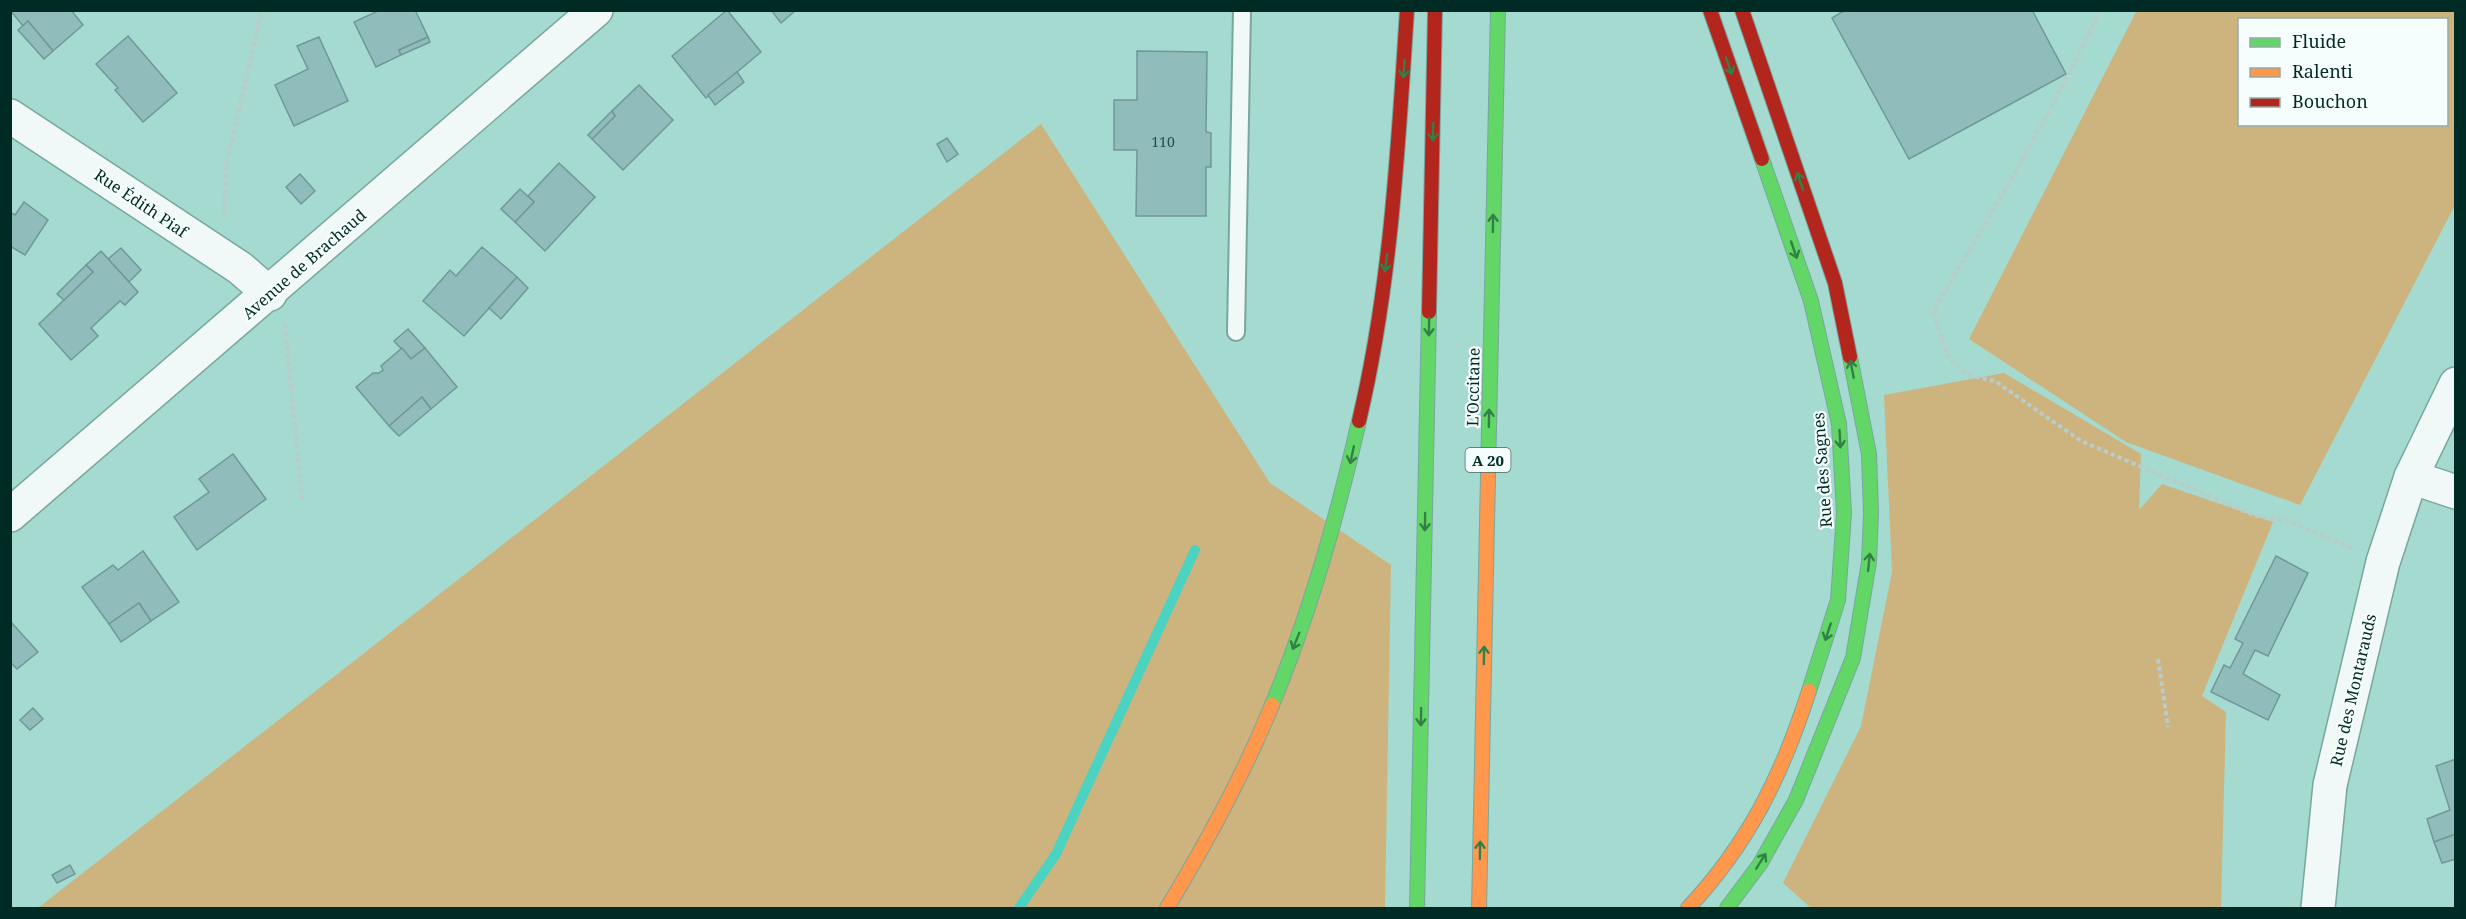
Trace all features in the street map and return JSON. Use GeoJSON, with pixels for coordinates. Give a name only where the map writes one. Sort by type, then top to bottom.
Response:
{"type":"FeatureCollection","features":[{"type":"Feature","properties":{"kind":"main road"},"geometry":{"type":"LineString","coordinates":[[1167,909],[1191,871],[1253,750],[1309,609],[1348,470],[1379,328],[1396,177],[1407,10]]}},
{"type":"Feature","properties":{"kind":"main road"},"geometry":{"type":"LineString","coordinates":[[1417,909],[1435,10]]}},
{"type":"Feature","properties":{"kind":"main road","name":"L'Occitane"},"geometry":{"type":"LineString","coordinates":[[1479,909],[1498,10]]}},
{"type":"Feature","properties":{"kind":"main road","name":"Rue des Sagnes"},"geometry":{"type":"LineString","coordinates":[[1688,909],[1706,889],[1756,820],[1780,773],[1839,600],[1844,513],[1839,424],[1811,301],[1710,10]]}},
{"type":"Feature","properties":{"kind":"main road"},"geometry":{"type":"LineString","coordinates":[[1727,909],[1760,864],[1796,800],[1853,658],[1869,562],[1871,513],[1869,454],[1835,283],[1742,10]]}},
{"type":"Feature","properties":{"kind":"street","name":"Avenue de Brachaud"},"geometry":{"type":"LineString","coordinates":[[10,515],[270,294],[596,10]]}},
{"type":"Feature","properties":{"kind":"street","name":"Rue Édith Piaf"},"geometry":{"type":"LineString","coordinates":[[10,116],[240,268],[270,294]]}},
{"type":"Feature","properties":{"kind":"street","name":"Rue des Montarauds"},"geometry":{"type":"LineString","coordinates":[[2318,909],[2330,785],[2384,562],[2411,477],[2456,384]]}},
{"type":"Feature","properties":{"kind":"street"},"geometry":{"type":"LineString","coordinates":[[2411,477],[2456,492]]}},
{"type":"Feature","properties":{"kind":"lane"},"geometry":{"type":"LineString","coordinates":[[1236,332],[1242,10]]}},
{"type":"Feature","properties":{"kind":"path"},"geometry":{"type":"LineString","coordinates":[[224,216],[227,161],[262,10]]}},
{"type":"Feature","properties":{"kind":"path"},"geometry":{"type":"LineString","coordinates":[[2100,10],[2069,76],[2015,176],[1933,311],[1948,358],[1967,375],[1995,381],[2081,441],[2256,516],[2288,521],[2384,562]]}},
{"type":"Feature","properties":{"kind":"path"},"geometry":{"type":"LineString","coordinates":[[270,294],[287,328],[302,501]]}},
{"type":"Feature","properties":{"kind":"path"},"geometry":{"type":"LineString","coordinates":[[2158,659],[2168,727]]}},
{"type":"Feature","properties":{"kind":"shaded area"},"geometry":{"type":"Polygon","coordinates":[[[2137,10],[2455,11],[2455,205],[2300,505],[2126,442],[1969,339],[2137,10]]]}},
{"type":"Feature","properties":{"kind":"shaded area"},"geometry":{"type":"Polygon","coordinates":[[[1041,124],[1270,483],[1391,565],[1385,908],[38,908],[1041,124]]]}},
{"type":"Feature","properties":{"kind":"shaded area"},"geometry":{"type":"Polygon","coordinates":[[[2004,373],[2141,454],[2139,510],[2162,484],[2273,522],[2202,696],[2226,712],[2221,908],[1811,908],[1783,883],[1861,726],[1892,572],[1884,395],[2004,373]]]}},
{"type":"Feature","properties":{"kind":"building"},"geometry":{"type":"Polygon","coordinates":[[[10,10],[71,10],[83,25],[53,51],[28,21],[23,26],[10,10]]]}},
{"type":"Feature","properties":{"kind":"building"},"geometry":{"type":"Polygon","coordinates":[[[380,10],[415,10],[428,37],[399,50],[401,55],[376,67],[354,22],[380,10]]]}},
{"type":"Feature","properties":{"kind":"building"},"geometry":{"type":"Polygon","coordinates":[[[727,10],[761,52],[706,98],[672,56],[727,10]]]}},
{"type":"Feature","properties":{"kind":"building"},"geometry":{"type":"Polygon","coordinates":[[[771,10],[796,10],[781,23],[771,10]]]}},
{"type":"Feature","properties":{"kind":"building"},"geometry":{"type":"Polygon","coordinates":[[[1845,10],[2032,10],[2066,74],[1909,159],[1832,18],[1845,10]]]}},
{"type":"Feature","properties":{"kind":"building"},"geometry":{"type":"Polygon","coordinates":[[[28,21],[53,51],[44,59],[18,30],[28,21]]]}},
{"type":"Feature","properties":{"kind":"building"},"geometry":{"type":"Polygon","coordinates":[[[128,36],[177,93],[143,122],[115,90],[118,88],[96,64],[128,36]]]}},
{"type":"Feature","properties":{"kind":"building"},"geometry":{"type":"Polygon","coordinates":[[[319,37],[348,101],[294,126],[275,85],[308,69],[297,46],[319,37]]]}},
{"type":"Feature","properties":{"kind":"building"},"geometry":{"type":"Polygon","coordinates":[[[428,37],[430,42],[401,55],[399,50],[428,37]]]}},
{"type":"Feature","properties":{"kind":"building"},"geometry":{"type":"Polygon","coordinates":[[[1137,51],[1207,52],[1206,132],[1211,133],[1211,167],[1206,167],[1206,216],[1136,216],[1137,150],[1114,150],[1114,100],[1137,100],[1137,51]]]}},
{"type":"Feature","properties":{"kind":"building"},"geometry":{"type":"Polygon","coordinates":[[[737,72],[744,82],[715,105],[708,95],[737,72]]]}},
{"type":"Feature","properties":{"kind":"building"},"geometry":{"type":"Polygon","coordinates":[[[639,85],[673,120],[623,170],[592,139],[615,116],[612,111],[639,85]]]}},
{"type":"Feature","properties":{"kind":"building"},"geometry":{"type":"Polygon","coordinates":[[[612,111],[615,116],[592,139],[588,135],[612,111]]]}},
{"type":"Feature","properties":{"kind":"building"},"geometry":{"type":"Polygon","coordinates":[[[947,138],[958,154],[947,162],[937,144],[947,138]]]}},
{"type":"Feature","properties":{"kind":"building"},"geometry":{"type":"Polygon","coordinates":[[[559,163],[595,197],[545,251],[515,222],[534,202],[528,196],[559,163]]]}},
{"type":"Feature","properties":{"kind":"building"},"geometry":{"type":"Polygon","coordinates":[[[300,174],[315,191],[301,204],[286,187],[300,174]]]}},
{"type":"Feature","properties":{"kind":"building"},"geometry":{"type":"Polygon","coordinates":[[[520,189],[534,202],[515,222],[501,209],[520,189]]]}},
{"type":"Feature","properties":{"kind":"building"},"geometry":{"type":"Polygon","coordinates":[[[24,202],[48,220],[25,255],[10,246],[10,212],[15,215],[24,202]]]}},
{"type":"Feature","properties":{"kind":"building"},"geometry":{"type":"Polygon","coordinates":[[[482,247],[517,277],[464,336],[423,301],[450,270],[456,276],[482,247]]]}},
{"type":"Feature","properties":{"kind":"building"},"geometry":{"type":"Polygon","coordinates":[[[121,248],[141,270],[129,282],[108,259],[121,248]]]}},
{"type":"Feature","properties":{"kind":"building"},"geometry":{"type":"Polygon","coordinates":[[[101,251],[138,292],[125,305],[120,301],[91,328],[98,336],[71,360],[39,324],[93,272],[86,265],[101,251]]]}},
{"type":"Feature","properties":{"kind":"building"},"geometry":{"type":"Polygon","coordinates":[[[86,265],[93,272],[64,300],[57,294],[86,265]]]}},
{"type":"Feature","properties":{"kind":"building"},"geometry":{"type":"Polygon","coordinates":[[[517,277],[528,288],[501,319],[489,308],[517,277]]]}},
{"type":"Feature","properties":{"kind":"building"},"geometry":{"type":"Polygon","coordinates":[[[408,329],[425,348],[411,359],[394,341],[408,329]]]}},
{"type":"Feature","properties":{"kind":"building"},"geometry":{"type":"Polygon","coordinates":[[[402,348],[411,359],[425,348],[457,387],[431,409],[422,397],[389,426],[356,387],[373,373],[383,370],[381,366],[402,348]]]}},
{"type":"Feature","properties":{"kind":"building"},"geometry":{"type":"Polygon","coordinates":[[[422,397],[431,409],[399,436],[389,426],[422,397]]]}},
{"type":"Feature","properties":{"kind":"building"},"geometry":{"type":"Polygon","coordinates":[[[233,454],[266,499],[197,550],[174,517],[209,492],[199,479],[233,454]]]}},
{"type":"Feature","properties":{"kind":"building"},"geometry":{"type":"Polygon","coordinates":[[[143,551],[179,602],[151,621],[139,603],[109,624],[82,587],[113,565],[118,570],[143,551]]]}},
{"type":"Feature","properties":{"kind":"building"},"geometry":{"type":"Polygon","coordinates":[[[2276,556],[2308,573],[2268,656],[2255,650],[2243,674],[2280,695],[2268,720],[2211,692],[2224,665],[2230,668],[2243,643],[2235,639],[2276,556]]]}},
{"type":"Feature","properties":{"kind":"building"},"geometry":{"type":"Polygon","coordinates":[[[139,603],[151,621],[121,642],[109,624],[139,603]]]}},
{"type":"Feature","properties":{"kind":"building"},"geometry":{"type":"Polygon","coordinates":[[[10,621],[38,652],[17,669],[10,662],[10,621]]]}},
{"type":"Feature","properties":{"kind":"building"},"geometry":{"type":"Polygon","coordinates":[[[33,708],[43,719],[30,730],[20,720],[33,708]]]}},
{"type":"Feature","properties":{"kind":"building"},"geometry":{"type":"Polygon","coordinates":[[[2456,759],[2456,834],[2434,842],[2427,819],[2450,810],[2436,766],[2456,759]]]}},
{"type":"Feature","properties":{"kind":"building"},"geometry":{"type":"Polygon","coordinates":[[[2456,834],[2456,859],[2442,863],[2434,842],[2456,834]]]}},
{"type":"Feature","properties":{"kind":"building"},"geometry":{"type":"Polygon","coordinates":[[[70,865],[75,874],[57,883],[52,875],[70,865]]]}},
{"type":"Feature","properties":{"kind":"waterway"},"geometry":{"type":"LineString","coordinates":[[1019,908],[1056,854],[1195,550]]}},
{"type":"Feature","properties":{"kind":"traffic: fast"},"geometry":{"type":"LineString","coordinates":[[1488,475],[1498,10]]}},
{"type":"Feature","properties":{"kind":"traffic: fast"},"geometry":{"type":"LineString","coordinates":[[1762,159],[1811,301],[1839,424],[1844,513],[1838,600],[1809,691]]}},
{"type":"Feature","properties":{"kind":"traffic: fast"},"geometry":{"type":"LineString","coordinates":[[1417,908],[1429,312]]}},
{"type":"Feature","properties":{"kind":"traffic: fast"},"geometry":{"type":"LineString","coordinates":[[1727,908],[1760,864],[1796,800],[1853,658],[1869,562],[1871,513],[1869,454],[1850,357]]}},
{"type":"Feature","properties":{"kind":"traffic: fast"},"geometry":{"type":"LineString","coordinates":[[1272,705],[1299,635],[1322,565],[1359,421]]}},
{"type":"Feature","properties":{"kind":"traffic: slow"},"geometry":{"type":"LineString","coordinates":[[1479,908],[1488,475]]}},
{"type":"Feature","properties":{"kind":"traffic: slow"},"geometry":{"type":"LineString","coordinates":[[1688,908],[1729,858],[1761,807],[1787,751],[1809,691]]}},
{"type":"Feature","properties":{"kind":"traffic: slow"},"geometry":{"type":"LineString","coordinates":[[1167,908],[1224,808],[1272,705]]}},
{"type":"Feature","properties":{"kind":"traffic: jam"},"geometry":{"type":"LineString","coordinates":[[1359,421],[1379,319],[1392,217],[1407,10]]}},
{"type":"Feature","properties":{"kind":"traffic: jam"},"geometry":{"type":"LineString","coordinates":[[1429,312],[1435,10]]}},
{"type":"Feature","properties":{"kind":"traffic: jam"},"geometry":{"type":"LineString","coordinates":[[1710,10],[1762,159]]}},
{"type":"Feature","properties":{"kind":"traffic: jam"},"geometry":{"type":"LineString","coordinates":[[1742,10],[1835,283],[1850,357]]}}]}
